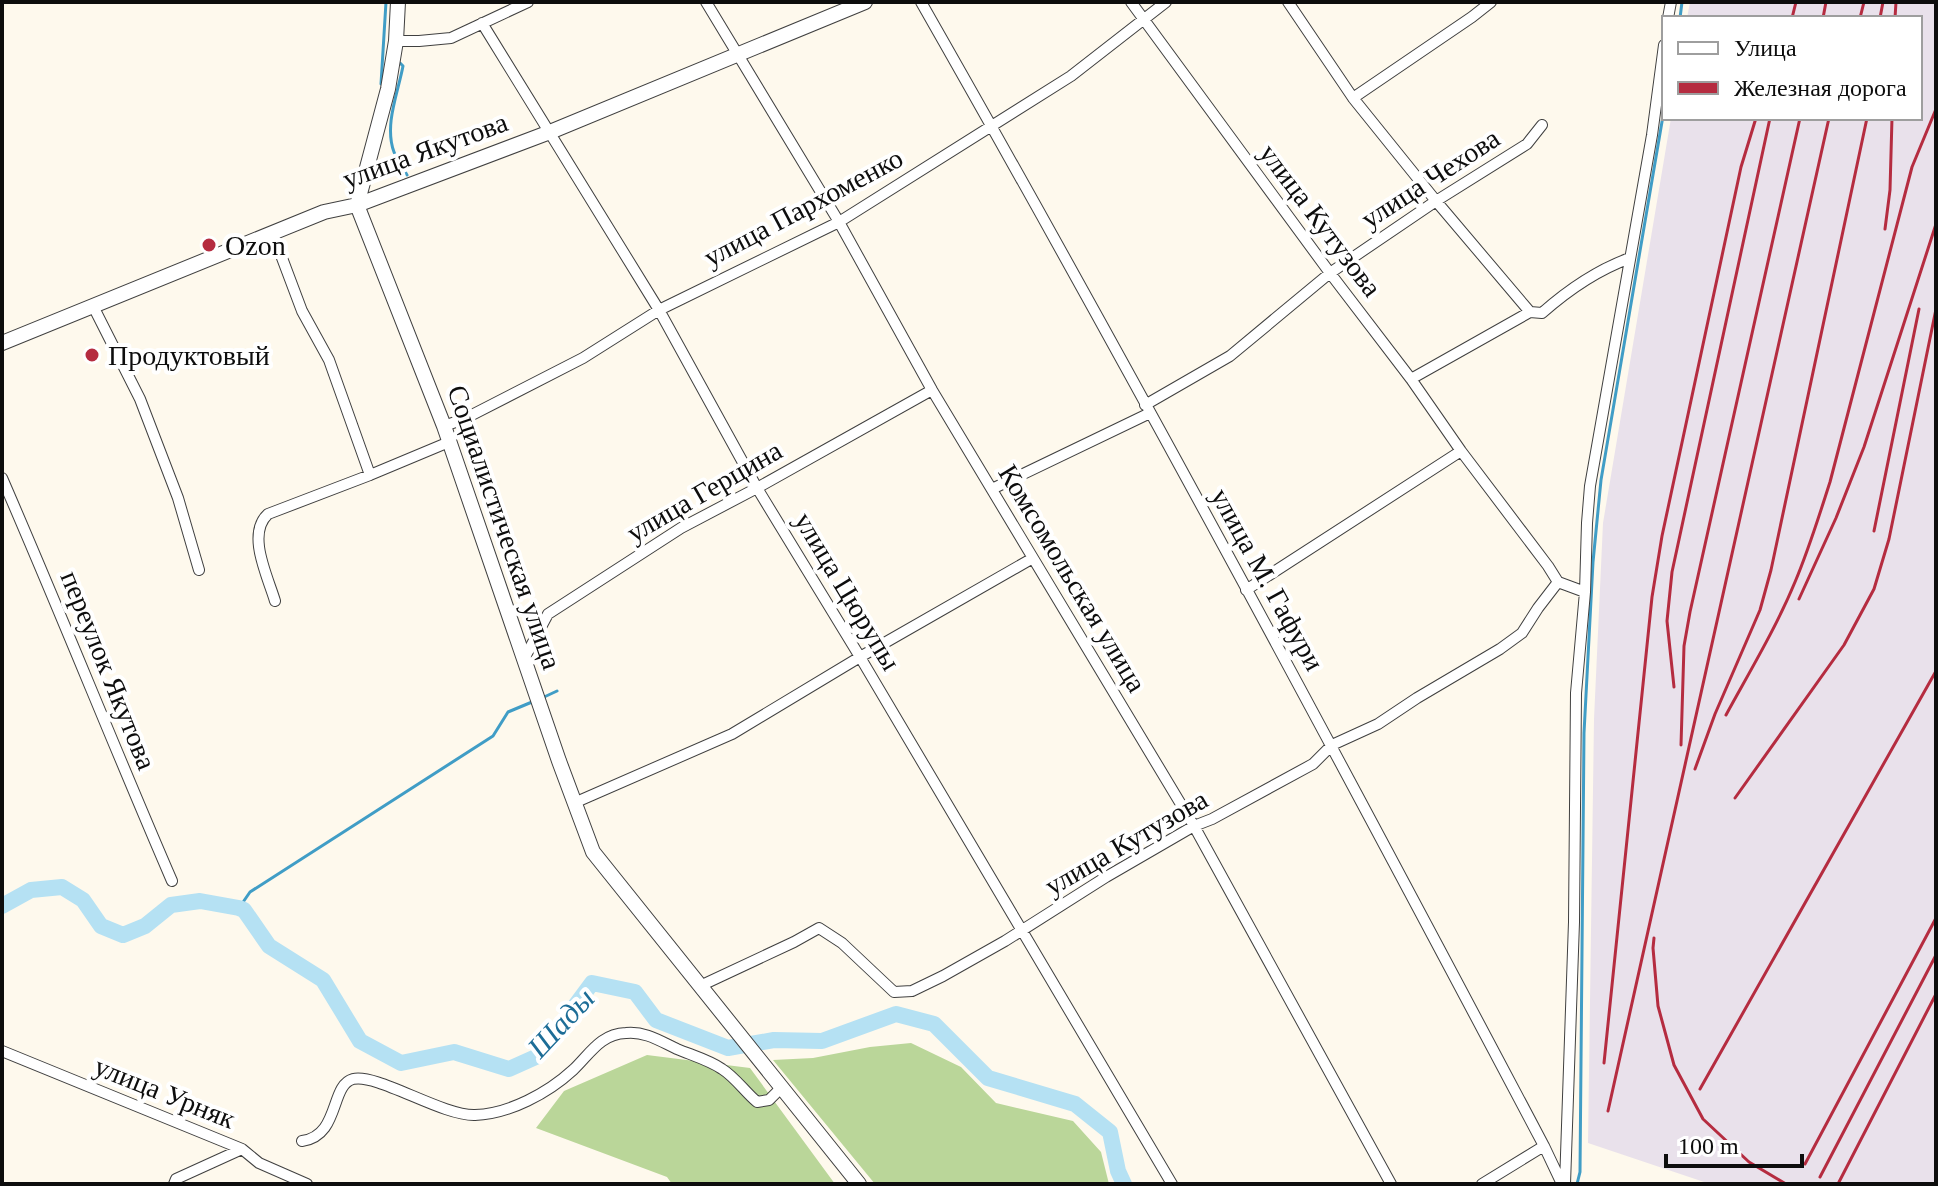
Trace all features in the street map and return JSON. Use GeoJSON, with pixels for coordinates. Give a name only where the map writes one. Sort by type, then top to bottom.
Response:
{"type":"FeatureCollection","features":[{"type":"Feature","properties":{"kind":"street"},"geometry":{"type":"LineString","coordinates":[[357,205],[388,89],[396,41],[398,2]]}},
{"type":"Feature","properties":{"kind":"street"},"geometry":{"type":"LineString","coordinates":[[396,41],[451,38],[528,2]]}},
{"type":"Feature","properties":{"kind":"street","name":"Комсомольская улица"},"geometry":{"type":"LineString","coordinates":[[706,2],[839,222],[932,390],[1194,826],[1391,1184]]}},
{"type":"Feature","properties":{"kind":"street","name":"улица Якутова"},"geometry":{"type":"LineString","coordinates":[[2,343],[324,212],[357,205],[550,132],[865,2]]}},
{"type":"Feature","properties":{"kind":"street","name":"улица М. Гафури"},"geometry":{"type":"LineString","coordinates":[[921,2],[1332,745],[1564,1184]]}},
{"type":"Feature","properties":{"kind":"street","name":"улица Кутузова"},"geometry":{"type":"LineString","coordinates":[[700,986],[819,928],[842,943],[894,992],[912,991],[1022,931],[1194,826],[1313,764],[1332,745],[1378,724],[1500,649],[1522,633],[1558,582],[1131,2]]}},
{"type":"Feature","properties":{"kind":"street","name":"улица Пархоменко"},"geometry":{"type":"LineString","coordinates":[[444,426],[464,419],[583,358],[659,310],[839,222],[1071,76],[1166,2]]}},
{"type":"Feature","properties":{"kind":"street"},"geometry":{"type":"LineString","coordinates":[[1288,2],[1353,98],[1530,312]]}},
{"type":"Feature","properties":{"kind":"street"},"geometry":{"type":"LineString","coordinates":[[1353,98],[1491,2]]}},
{"type":"Feature","properties":{"kind":"street","name":"улица Цюрупы"},"geometry":{"type":"LineString","coordinates":[[482,23],[659,310],[757,488],[1172,1184]]}},
{"type":"Feature","properties":{"kind":"street"},"geometry":{"type":"LineString","coordinates":[[1564,1184],[1574,922],[1576,693],[1590,486],[1652,135],[1662,60]]}},
{"type":"Feature","properties":{"kind":"street","name":"улица Чехова"},"geometry":{"type":"LineString","coordinates":[[992,489],[1147,409],[1230,356],[1330,273],[1527,144],[1542,125]]}},
{"type":"Feature","properties":{"kind":"street","name":"Социалистическая улица"},"geometry":{"type":"LineString","coordinates":[[357,205],[444,426],[593,852],[859,1184]]}},
{"type":"Feature","properties":{"kind":"street"},"geometry":{"type":"LineString","coordinates":[[273,234],[302,311],[329,360],[370,475]]}},
{"type":"Feature","properties":{"kind":"street"},"geometry":{"type":"LineString","coordinates":[[1411,379],[1530,312],[1542,313],[1600,271],[1630,258]]}},
{"type":"Feature","properties":{"kind":"street"},"geometry":{"type":"LineString","coordinates":[[93,306],[140,399],[178,498],[199,570]]}},
{"type":"Feature","properties":{"kind":"street","name":"улица Герцина"},"geometry":{"type":"LineString","coordinates":[[524,659],[548,614],[681,528],[932,390]]}},
{"type":"Feature","properties":{"kind":"street"},"geometry":{"type":"LineString","coordinates":[[275,601],[258,546],[258,531],[268,514],[449,442]]}},
{"type":"Feature","properties":{"kind":"street"},"geometry":{"type":"LineString","coordinates":[[1246,590],[1461,451]]}},
{"type":"Feature","properties":{"kind":"street","name":"переулок Якутова"},"geometry":{"type":"LineString","coordinates":[[2,478],[172,881]]}},
{"type":"Feature","properties":{"kind":"street"},"geometry":{"type":"LineString","coordinates":[[574,803],[732,734],[1033,558]]}},
{"type":"Feature","properties":{"kind":"street"},"geometry":{"type":"LineString","coordinates":[[1558,582],[1585,592]]}},
{"type":"Feature","properties":{"kind":"street"},"geometry":{"type":"LineString","coordinates":[[302,1141],[323,1131],[343,1086],[350,1079],[382,1084],[438,1107],[471,1116],[490,1114],[546,1092],[573,1070],[596,1044],[612,1035],[628,1032],[653,1036],[721,1068],[757,1102],[769,1100],[782,1087]]}},
{"type":"Feature","properties":{"kind":"street","name":"улица Урняк"},"geometry":{"type":"LineString","coordinates":[[2,1051],[242,1149],[259,1163],[307,1184]]}},
{"type":"Feature","properties":{"kind":"street"},"geometry":{"type":"LineString","coordinates":[[1482,1184],[1544,1146]]}},
{"type":"Feature","properties":{"kind":"street"},"geometry":{"type":"LineString","coordinates":[[174,1184],[176,1179],[242,1149]]}},
{"type":"Feature","properties":{"kind":"shaded area"},"geometry":{"type":"Polygon","coordinates":[[[1690,2],[1936,2],[1936,1184],[1710,1184],[1588,1143],[1594,719],[1603,523],[1671,120],[1922,120],[1922,16],[1687,16],[1690,2]]]}},
{"type":"Feature","properties":{"kind":"green space"},"geometry":{"type":"Polygon","coordinates":[[[911,1043],[961,1067],[996,1103],[1073,1121],[1101,1152],[1109,1184],[875,1184],[773,1060],[813,1058],[911,1043]]]}},
{"type":"Feature","properties":{"kind":"green space"},"geometry":{"type":"Polygon","coordinates":[[[647,1055],[750,1068],[835,1184],[672,1184],[667,1177],[536,1128],[564,1091],[647,1055]]]}},
{"type":"Feature","properties":{"kind":"waterway"},"geometry":{"type":"LineString","coordinates":[[381,84],[386,2]]}},
{"type":"Feature","properties":{"kind":"waterway"},"geometry":{"type":"LineString","coordinates":[[1680,16],[1682,2]]}},
{"type":"Feature","properties":{"kind":"waterway"},"geometry":{"type":"LineString","coordinates":[[400,63],[403,66],[390,131],[394,152],[407,175]]}},
{"type":"Feature","properties":{"kind":"waterway"},"geometry":{"type":"LineString","coordinates":[[1577,1184],[1580,1172],[1584,733],[1593,562],[1601,480],[1662,120]]}},
{"type":"Feature","properties":{"kind":"waterway"},"geometry":{"type":"LineString","coordinates":[[542,698],[557,691]]}},
{"type":"Feature","properties":{"kind":"waterway"},"geometry":{"type":"LineString","coordinates":[[239,908],[250,892],[493,736],[508,712],[532,702]]}},
{"type":"Feature","properties":{"kind":"waterway","name":"Шады"},"geometry":{"type":"LineString","coordinates":[[2,906],[31,890],[62,887],[83,900],[101,926],[123,935],[145,926],[171,905],[200,901],[239,908],[244,910],[269,946],[323,980],[360,1041],[401,1063],[454,1052],[509,1069],[538,1056],[592,983],[635,992],[656,1020],[728,1048],[774,1040],[822,1041],[896,1014],[934,1024],[988,1078],[1075,1104],[1110,1132],[1118,1171],[1124,1184]]}},
{"type":"Feature","properties":{"kind":"railway"},"geometry":{"type":"LineString","coordinates":[[1792,16],[1796,2]]}},
{"type":"Feature","properties":{"kind":"railway"},"geometry":{"type":"LineString","coordinates":[[1823,16],[1826,2]]}},
{"type":"Feature","properties":{"kind":"railway"},"geometry":{"type":"LineString","coordinates":[[1860,16],[1864,2]]}},
{"type":"Feature","properties":{"kind":"railway"},"geometry":{"type":"LineString","coordinates":[[1880,16],[1883,2]]}},
{"type":"Feature","properties":{"kind":"railway"},"geometry":{"type":"LineString","coordinates":[[1895,16],[1896,2]]}},
{"type":"Feature","properties":{"kind":"railway"},"geometry":{"type":"LineString","coordinates":[[1726,715],[1780,616],[1809,545],[1830,482],[1912,167],[1936,109]]}},
{"type":"Feature","properties":{"kind":"railway"},"geometry":{"type":"LineString","coordinates":[[1604,1063],[1652,597],[1662,536],[1741,167],[1755,120]]}},
{"type":"Feature","properties":{"kind":"railway"},"geometry":{"type":"LineString","coordinates":[[1674,687],[1667,621],[1672,572],[1770,120]]}},
{"type":"Feature","properties":{"kind":"railway"},"geometry":{"type":"LineString","coordinates":[[1681,745],[1684,646],[1690,612],[1800,120]]}},
{"type":"Feature","properties":{"kind":"railway"},"geometry":{"type":"LineString","coordinates":[[1608,1111],[1829,120]]}},
{"type":"Feature","properties":{"kind":"railway"},"geometry":{"type":"LineString","coordinates":[[1695,769],[1760,610],[1771,570],[1867,120]]}},
{"type":"Feature","properties":{"kind":"railway"},"geometry":{"type":"LineString","coordinates":[[1885,229],[1890,190],[1892,120]]}},
{"type":"Feature","properties":{"kind":"railway"},"geometry":{"type":"LineString","coordinates":[[1799,599],[1864,447],[1936,224]]}},
{"type":"Feature","properties":{"kind":"railway"},"geometry":{"type":"LineString","coordinates":[[1874,531],[1919,309]]}},
{"type":"Feature","properties":{"kind":"railway"},"geometry":{"type":"LineString","coordinates":[[1735,798],[1844,645],[1874,589],[1889,539],[1936,309]]}},
{"type":"Feature","properties":{"kind":"railway"},"geometry":{"type":"LineString","coordinates":[[1700,1089],[1936,671]]}},
{"type":"Feature","properties":{"kind":"railway"},"geometry":{"type":"LineString","coordinates":[[1805,1164],[1936,918]]}},
{"type":"Feature","properties":{"kind":"railway"},"geometry":{"type":"LineString","coordinates":[[1654,938],[1658,1006],[1674,1065],[1703,1119],[1749,1162],[1786,1184]]}},
{"type":"Feature","properties":{"kind":"railway"},"geometry":{"type":"LineString","coordinates":[[1820,1177],[1936,955]]}},
{"type":"Feature","properties":{"kind":"railway"},"geometry":{"type":"LineString","coordinates":[[1839,1182],[1936,994]]}},
{"type":"Feature","properties":{"kind":"place","name":"Ozon"},"geometry":{"type":"Point","coordinates":[209,245]}},
{"type":"Feature","properties":{"kind":"place","name":"Продуктовый"},"geometry":{"type":"Point","coordinates":[92,355]}}]}
